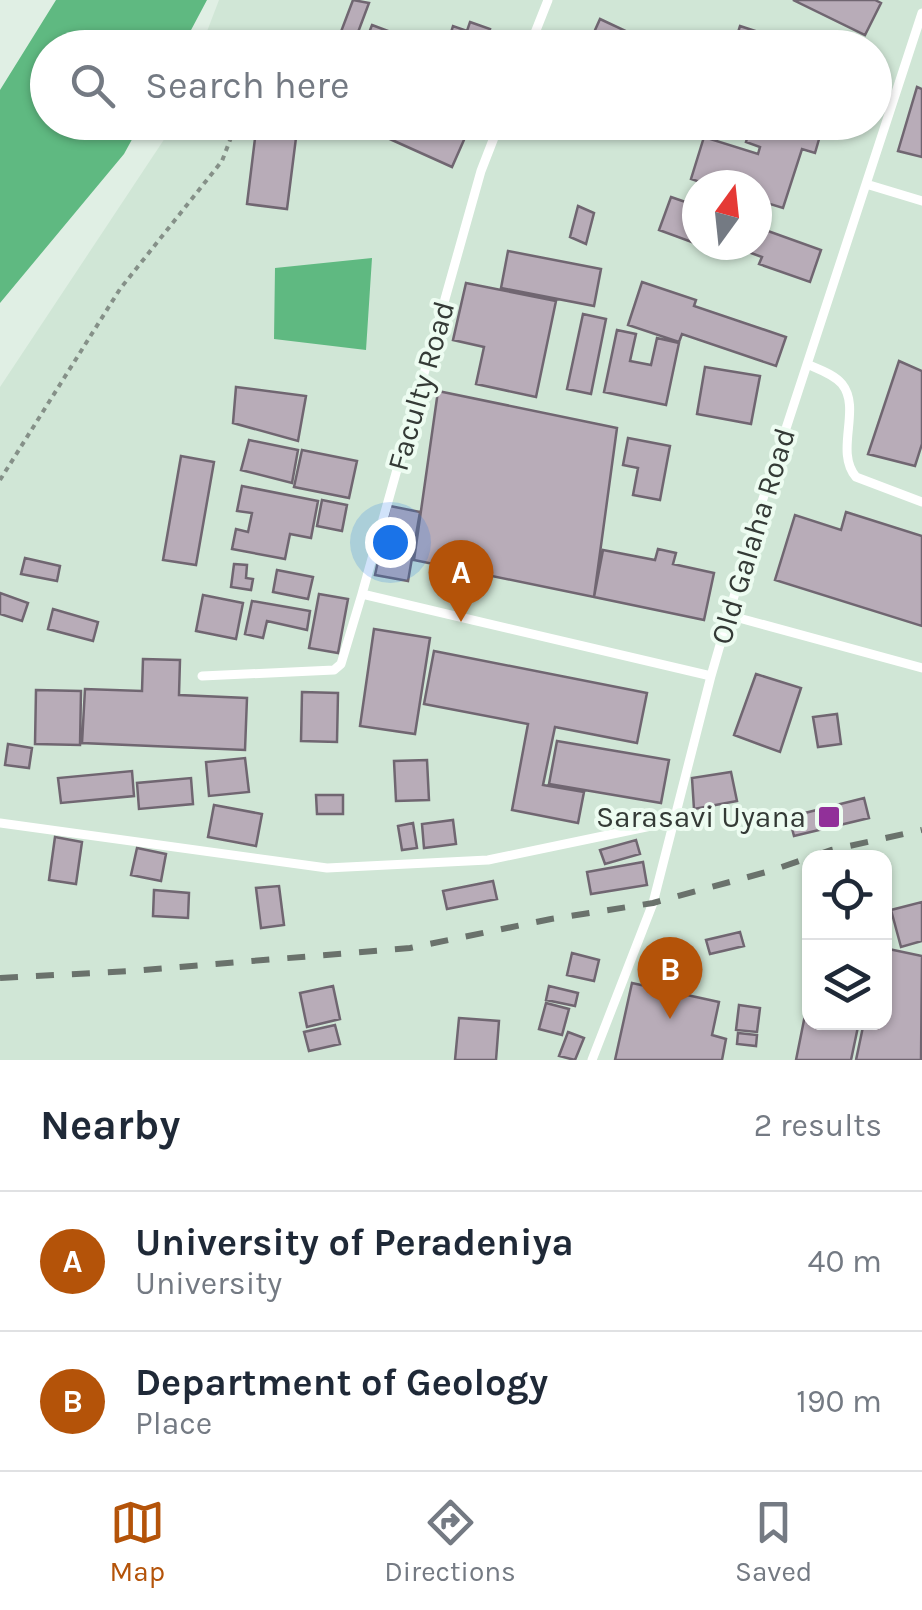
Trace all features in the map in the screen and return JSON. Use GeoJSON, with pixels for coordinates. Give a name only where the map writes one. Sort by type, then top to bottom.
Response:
{"type":"FeatureCollection","features":[{"type":"Feature","properties":{"kind":"lane"},"geometry":{"type":"LineString","coordinates":[[536,30],[548,0]]}},
{"type":"Feature","properties":{"kind":"lane","name":"Old Galaha Road"},"geometry":{"type":"LineString","coordinates":[[892,105],[922,13]]}},
{"type":"Feature","properties":{"kind":"lane","name":"Faculty Road"},"geometry":{"type":"LineString","coordinates":[[202,676],[334,670],[341,664],[493,140]]}},
{"type":"Feature","properties":{"kind":"lane","name":"Old Galaha Road"},"geometry":{"type":"LineString","coordinates":[[592,1060],[653,902],[728,614],[880,140]]}},
{"type":"Feature","properties":{"kind":"lane"},"geometry":{"type":"LineString","coordinates":[[866,184],[922,201]]}},
{"type":"Feature","properties":{"kind":"lane"},"geometry":{"type":"LineString","coordinates":[[807,364],[841,384],[848,396],[847,460],[851,471],[856,477],[922,502]]}},
{"type":"Feature","properties":{"kind":"lane"},"geometry":{"type":"LineString","coordinates":[[362,594],[711,676]]}},
{"type":"Feature","properties":{"kind":"lane"},"geometry":{"type":"LineString","coordinates":[[728,614],[922,668]]}},
{"type":"Feature","properties":{"kind":"lane"},"geometry":{"type":"LineString","coordinates":[[0,823],[326,868],[488,860],[675,821]]}},
{"type":"Feature","properties":{"kind":"path"},"geometry":{"type":"LineString","coordinates":[[0,480],[120,289],[222,161],[230,140]]}},
{"type":"Feature","properties":{"kind":"shaded area"},"geometry":{"type":"Polygon","coordinates":[[[56,0],[207,0],[191,30],[37,30],[56,0]]]}},
{"type":"Feature","properties":{"kind":"shaded area"},"geometry":{"type":"Polygon","coordinates":[[[219,0],[922,0],[922,1060],[0,1060],[0,387],[164,140],[892,140],[892,30],[208,30],[219,0]]]}},
{"type":"Feature","properties":{"kind":"shaded area"},"geometry":{"type":"Polygon","coordinates":[[[30,42],[30,140],[132,140],[0,303],[0,90],[30,42]]]}},
{"type":"Feature","properties":{"kind":"shaded area"},"geometry":{"type":"Polygon","coordinates":[[[372,258],[366,350],[274,339],[275,268],[372,258]]]}},
{"type":"Feature","properties":{"kind":"building"},"geometry":{"type":"Polygon","coordinates":[[[353,0],[369,3],[359,30],[342,30],[353,0]]]}},
{"type":"Feature","properties":{"kind":"building"},"geometry":{"type":"Polygon","coordinates":[[[793,0],[881,3],[868,30],[855,30],[793,0]]]}},
{"type":"Feature","properties":{"kind":"building"},"geometry":{"type":"Polygon","coordinates":[[[600,19],[624,30],[595,30],[600,19]]]}},
{"type":"Feature","properties":{"kind":"building"},"geometry":{"type":"Polygon","coordinates":[[[470,22],[490,29],[490,30],[467,30],[470,22]]]}},
{"type":"Feature","properties":{"kind":"building"},"geometry":{"type":"Polygon","coordinates":[[[917,87],[922,89],[922,157],[898,151],[917,87]]]}},
{"type":"Feature","properties":{"kind":"building"},"geometry":{"type":"Polygon","coordinates":[[[255,140],[296,140],[287,209],[247,204],[255,140]]]}},
{"type":"Feature","properties":{"kind":"building"},"geometry":{"type":"Polygon","coordinates":[[[392,140],[464,140],[452,167],[392,140]]]}},
{"type":"Feature","properties":{"kind":"building"},"geometry":{"type":"Polygon","coordinates":[[[703,140],[758,154],[760,147],[747,140],[819,140],[815,153],[802,149],[783,208],[772,205],[772,170],[694,170],[703,140]]]}},
{"type":"Feature","properties":{"kind":"building"},"geometry":{"type":"Polygon","coordinates":[[[671,197],[682,201],[682,238],[659,230],[671,197]]]}},
{"type":"Feature","properties":{"kind":"building"},"geometry":{"type":"Polygon","coordinates":[[[578,206],[594,213],[586,244],[570,237],[578,206]]]}},
{"type":"Feature","properties":{"kind":"building"},"geometry":{"type":"Polygon","coordinates":[[[772,232],[821,250],[810,282],[759,264],[761,260],[772,260],[772,232]]]}},
{"type":"Feature","properties":{"kind":"building"},"geometry":{"type":"Polygon","coordinates":[[[508,251],[601,269],[594,306],[501,288],[508,251]]]}},
{"type":"Feature","properties":{"kind":"building"},"geometry":{"type":"Polygon","coordinates":[[[642,282],[696,300],[694,306],[786,337],[776,366],[682,334],[679,342],[628,325],[642,282]]]}},
{"type":"Feature","properties":{"kind":"building"},"geometry":{"type":"Polygon","coordinates":[[[466,283],[556,301],[536,397],[476,384],[484,347],[453,340],[466,283]]]}},
{"type":"Feature","properties":{"kind":"building"},"geometry":{"type":"Polygon","coordinates":[[[583,314],[606,319],[591,394],[567,389],[583,314]]]}},
{"type":"Feature","properties":{"kind":"building"},"geometry":{"type":"Polygon","coordinates":[[[617,330],[636,334],[630,361],[651,365],[657,338],[679,343],[666,405],[604,392],[617,330]]]}},
{"type":"Feature","properties":{"kind":"building"},"geometry":{"type":"Polygon","coordinates":[[[899,361],[922,371],[922,444],[915,466],[868,454],[899,361]]]}},
{"type":"Feature","properties":{"kind":"building"},"geometry":{"type":"Polygon","coordinates":[[[705,367],[760,376],[751,424],[697,414],[705,367]]]}},
{"type":"Feature","properties":{"kind":"building"},"geometry":{"type":"Polygon","coordinates":[[[236,387],[306,396],[298,441],[233,423],[236,387]]]}},
{"type":"Feature","properties":{"kind":"building"},"geometry":{"type":"Polygon","coordinates":[[[438,391],[617,428],[594,597],[414,560],[438,391]]]}},
{"type":"Feature","properties":{"kind":"building"},"geometry":{"type":"Polygon","coordinates":[[[628,438],[670,446],[660,500],[633,495],[638,468],[623,465],[628,438]]]}},
{"type":"Feature","properties":{"kind":"building"},"geometry":{"type":"Polygon","coordinates":[[[249,440],[298,450],[292,483],[241,470],[249,440]]]}},
{"type":"Feature","properties":{"kind":"building"},"geometry":{"type":"Polygon","coordinates":[[[302,450],[357,461],[349,498],[294,487],[302,450]]]}},
{"type":"Feature","properties":{"kind":"building"},"geometry":{"type":"Polygon","coordinates":[[[181,456],[214,462],[196,565],[163,560],[181,456]]]}},
{"type":"Feature","properties":{"kind":"building"},"geometry":{"type":"Polygon","coordinates":[[[242,486],[318,501],[311,538],[290,534],[285,559],[232,549],[236,529],[248,532],[252,513],[237,511],[242,486]]]}},
{"type":"Feature","properties":{"kind":"building"},"geometry":{"type":"Polygon","coordinates":[[[322,500],[347,505],[342,531],[317,526],[322,500]]]}},
{"type":"Feature","properties":{"kind":"building"},"geometry":{"type":"Polygon","coordinates":[[[390,506],[420,512],[408,581],[375,575],[390,506]]]}},
{"type":"Feature","properties":{"kind":"building"},"geometry":{"type":"Polygon","coordinates":[[[846,512],[922,536],[922,626],[775,580],[795,515],[841,530],[846,512]]]}},
{"type":"Feature","properties":{"kind":"building"},"geometry":{"type":"Polygon","coordinates":[[[658,549],[676,553],[673,564],[714,573],[704,620],[594,597],[603,550],[655,560],[658,549]]]}},
{"type":"Feature","properties":{"kind":"building"},"geometry":{"type":"Polygon","coordinates":[[[25,558],[60,566],[57,581],[21,574],[25,558]]]}},
{"type":"Feature","properties":{"kind":"building"},"geometry":{"type":"Polygon","coordinates":[[[234,564],[247,565],[246,578],[253,579],[251,590],[231,587],[234,564]]]}},
{"type":"Feature","properties":{"kind":"building"},"geometry":{"type":"Polygon","coordinates":[[[277,570],[313,577],[308,599],[273,592],[277,570]]]}},
{"type":"Feature","properties":{"kind":"building"},"geometry":{"type":"Polygon","coordinates":[[[0,593],[28,603],[22,621],[0,614],[0,593]]]}},
{"type":"Feature","properties":{"kind":"building"},"geometry":{"type":"Polygon","coordinates":[[[319,594],[348,599],[338,653],[309,648],[319,594]]]}},
{"type":"Feature","properties":{"kind":"building"},"geometry":{"type":"Polygon","coordinates":[[[203,595],[243,603],[236,639],[196,631],[203,595]]]}},
{"type":"Feature","properties":{"kind":"building"},"geometry":{"type":"Polygon","coordinates":[[[252,601],[310,611],[307,630],[267,621],[263,638],[245,634],[252,601]]]}},
{"type":"Feature","properties":{"kind":"building"},"geometry":{"type":"Polygon","coordinates":[[[53,609],[98,622],[93,641],[48,629],[53,609]]]}},
{"type":"Feature","properties":{"kind":"building"},"geometry":{"type":"Polygon","coordinates":[[[374,629],[430,638],[415,734],[360,726],[374,629]]]}},
{"type":"Feature","properties":{"kind":"building"},"geometry":{"type":"Polygon","coordinates":[[[434,651],[647,693],[637,743],[555,727],[543,785],[584,792],[578,823],[512,810],[528,724],[424,704],[434,651]]]}},
{"type":"Feature","properties":{"kind":"building"},"geometry":{"type":"Polygon","coordinates":[[[143,659],[180,660],[179,695],[247,698],[245,750],[82,743],[85,689],[142,691],[143,659]]]}},
{"type":"Feature","properties":{"kind":"building"},"geometry":{"type":"Polygon","coordinates":[[[756,674],[801,688],[780,752],[734,735],[756,674]]]}},
{"type":"Feature","properties":{"kind":"building"},"geometry":{"type":"Polygon","coordinates":[[[36,690],[81,691],[80,745],[35,744],[36,690]]]}},
{"type":"Feature","properties":{"kind":"building"},"geometry":{"type":"Polygon","coordinates":[[[302,692],[338,693],[337,742],[301,741],[302,692]]]}},
{"type":"Feature","properties":{"kind":"building"},"geometry":{"type":"Polygon","coordinates":[[[837,714],[841,744],[818,747],[813,717],[837,714]]]}},
{"type":"Feature","properties":{"kind":"building"},"geometry":{"type":"Polygon","coordinates":[[[557,741],[669,760],[661,803],[549,784],[557,741]]]}},
{"type":"Feature","properties":{"kind":"building"},"geometry":{"type":"Polygon","coordinates":[[[8,744],[32,748],[29,768],[5,765],[8,744]]]}},
{"type":"Feature","properties":{"kind":"building"},"geometry":{"type":"Polygon","coordinates":[[[245,758],[249,792],[209,796],[206,762],[245,758]]]}},
{"type":"Feature","properties":{"kind":"building"},"geometry":{"type":"Polygon","coordinates":[[[427,760],[429,800],[396,801],[394,761],[427,760]]]}},
{"type":"Feature","properties":{"kind":"building"},"geometry":{"type":"Polygon","coordinates":[[[132,771],[134,796],[61,803],[58,778],[132,771]]]}},
{"type":"Feature","properties":{"kind":"building"},"geometry":{"type":"Polygon","coordinates":[[[731,772],[737,801],[694,809],[692,778],[731,772]]]}},
{"type":"Feature","properties":{"kind":"building"},"geometry":{"type":"Polygon","coordinates":[[[191,778],[193,804],[139,809],[137,783],[191,778]]]}},
{"type":"Feature","properties":{"kind":"building"},"geometry":{"type":"Polygon","coordinates":[[[316,795],[343,795],[343,814],[317,814],[316,795]]]}},
{"type":"Feature","properties":{"kind":"building","name":"Sarasavi Uyana"},"geometry":{"type":"Polygon","coordinates":[[[864,798],[869,818],[794,836],[789,817],[864,798]]]}},
{"type":"Feature","properties":{"kind":"building"},"geometry":{"type":"Polygon","coordinates":[[[214,805],[262,814],[256,846],[208,837],[214,805]]]}},
{"type":"Feature","properties":{"kind":"building"},"geometry":{"type":"Polygon","coordinates":[[[453,820],[456,844],[424,848],[422,824],[453,820]]]}},
{"type":"Feature","properties":{"kind":"building"},"geometry":{"type":"Polygon","coordinates":[[[413,823],[417,848],[402,850],[398,826],[413,823]]]}},
{"type":"Feature","properties":{"kind":"building"},"geometry":{"type":"Polygon","coordinates":[[[55,837],[82,842],[76,884],[49,880],[55,837]]]}},
{"type":"Feature","properties":{"kind":"building"},"geometry":{"type":"Polygon","coordinates":[[[636,840],[640,854],[605,864],[600,850],[636,840]]]}},
{"type":"Feature","properties":{"kind":"building"},"geometry":{"type":"Polygon","coordinates":[[[137,848],[166,854],[161,881],[131,875],[137,848]]]}},
{"type":"Feature","properties":{"kind":"building"},"geometry":{"type":"Polygon","coordinates":[[[643,862],[647,885],[591,894],[587,872],[643,862]]]}},
{"type":"Feature","properties":{"kind":"building"},"geometry":{"type":"Polygon","coordinates":[[[493,881],[497,899],[447,909],[443,891],[493,881]]]}},
{"type":"Feature","properties":{"kind":"building"},"geometry":{"type":"Polygon","coordinates":[[[279,886],[284,925],[261,928],[256,888],[279,886]]]}},
{"type":"Feature","properties":{"kind":"building"},"geometry":{"type":"Polygon","coordinates":[[[154,890],[189,893],[188,918],[153,916],[154,890]]]}},
{"type":"Feature","properties":{"kind":"building"},"geometry":{"type":"Polygon","coordinates":[[[922,902],[922,941],[901,947],[892,910],[922,902]]]}},
{"type":"Feature","properties":{"kind":"building"},"geometry":{"type":"Polygon","coordinates":[[[740,932],[744,946],[710,954],[706,940],[740,932]]]}},
{"type":"Feature","properties":{"kind":"building"},"geometry":{"type":"Polygon","coordinates":[[[892,950],[922,956],[921,1060],[856,1060],[862,1030],[892,1030],[892,950]]]}},
{"type":"Feature","properties":{"kind":"building"},"geometry":{"type":"Polygon","coordinates":[[[572,953],[599,960],[594,981],[567,975],[572,953]]]}},
{"type":"Feature","properties":{"kind":"building"},"geometry":{"type":"Polygon","coordinates":[[[632,983],[719,1002],[712,1035],[726,1039],[722,1060],[615,1060],[632,983]]]}},
{"type":"Feature","properties":{"kind":"building"},"geometry":{"type":"Polygon","coordinates":[[[333,986],[340,1019],[307,1027],[300,993],[333,986]]]}},
{"type":"Feature","properties":{"kind":"building"},"geometry":{"type":"Polygon","coordinates":[[[549,986],[578,993],[575,1006],[546,1000],[549,986]]]}},
{"type":"Feature","properties":{"kind":"building"},"geometry":{"type":"Polygon","coordinates":[[[546,1003],[569,1009],[562,1035],[539,1029],[546,1003]]]}},
{"type":"Feature","properties":{"kind":"building"},"geometry":{"type":"Polygon","coordinates":[[[739,1005],[760,1008],[757,1032],[736,1030],[739,1005]]]}},
{"type":"Feature","properties":{"kind":"building"},"geometry":{"type":"Polygon","coordinates":[[[459,1018],[499,1021],[496,1060],[455,1060],[459,1018]]]}},
{"type":"Feature","properties":{"kind":"building"},"geometry":{"type":"Polygon","coordinates":[[[335,1025],[340,1044],[309,1051],[304,1032],[335,1025]]]}},
{"type":"Feature","properties":{"kind":"building"},"geometry":{"type":"Polygon","coordinates":[[[802,1030],[857,1030],[851,1060],[796,1060],[802,1030]]]}},
{"type":"Feature","properties":{"kind":"building"},"geometry":{"type":"Polygon","coordinates":[[[568,1032],[584,1038],[575,1060],[559,1056],[568,1032]]]}},
{"type":"Feature","properties":{"kind":"building"},"geometry":{"type":"Polygon","coordinates":[[[738,1033],[757,1035],[756,1046],[737,1044],[738,1033]]]}},
{"type":"Feature","properties":{"kind":"railway"},"geometry":{"type":"LineString","coordinates":[[0,978],[410,948],[653,903],[831,850],[922,830]]}},
{"type":"Feature","properties":{"kind":"place","name":"University of Peradeniya"},"geometry":{"type":"Point","coordinates":[461,622]}},
{"type":"Feature","properties":{"kind":"place","name":"Sarasavi Uyana"},"geometry":{"type":"Point","coordinates":[829,817]}},
{"type":"Feature","properties":{"kind":"place","name":"Department of Geology"},"geometry":{"type":"Point","coordinates":[670,1019]}}]}
